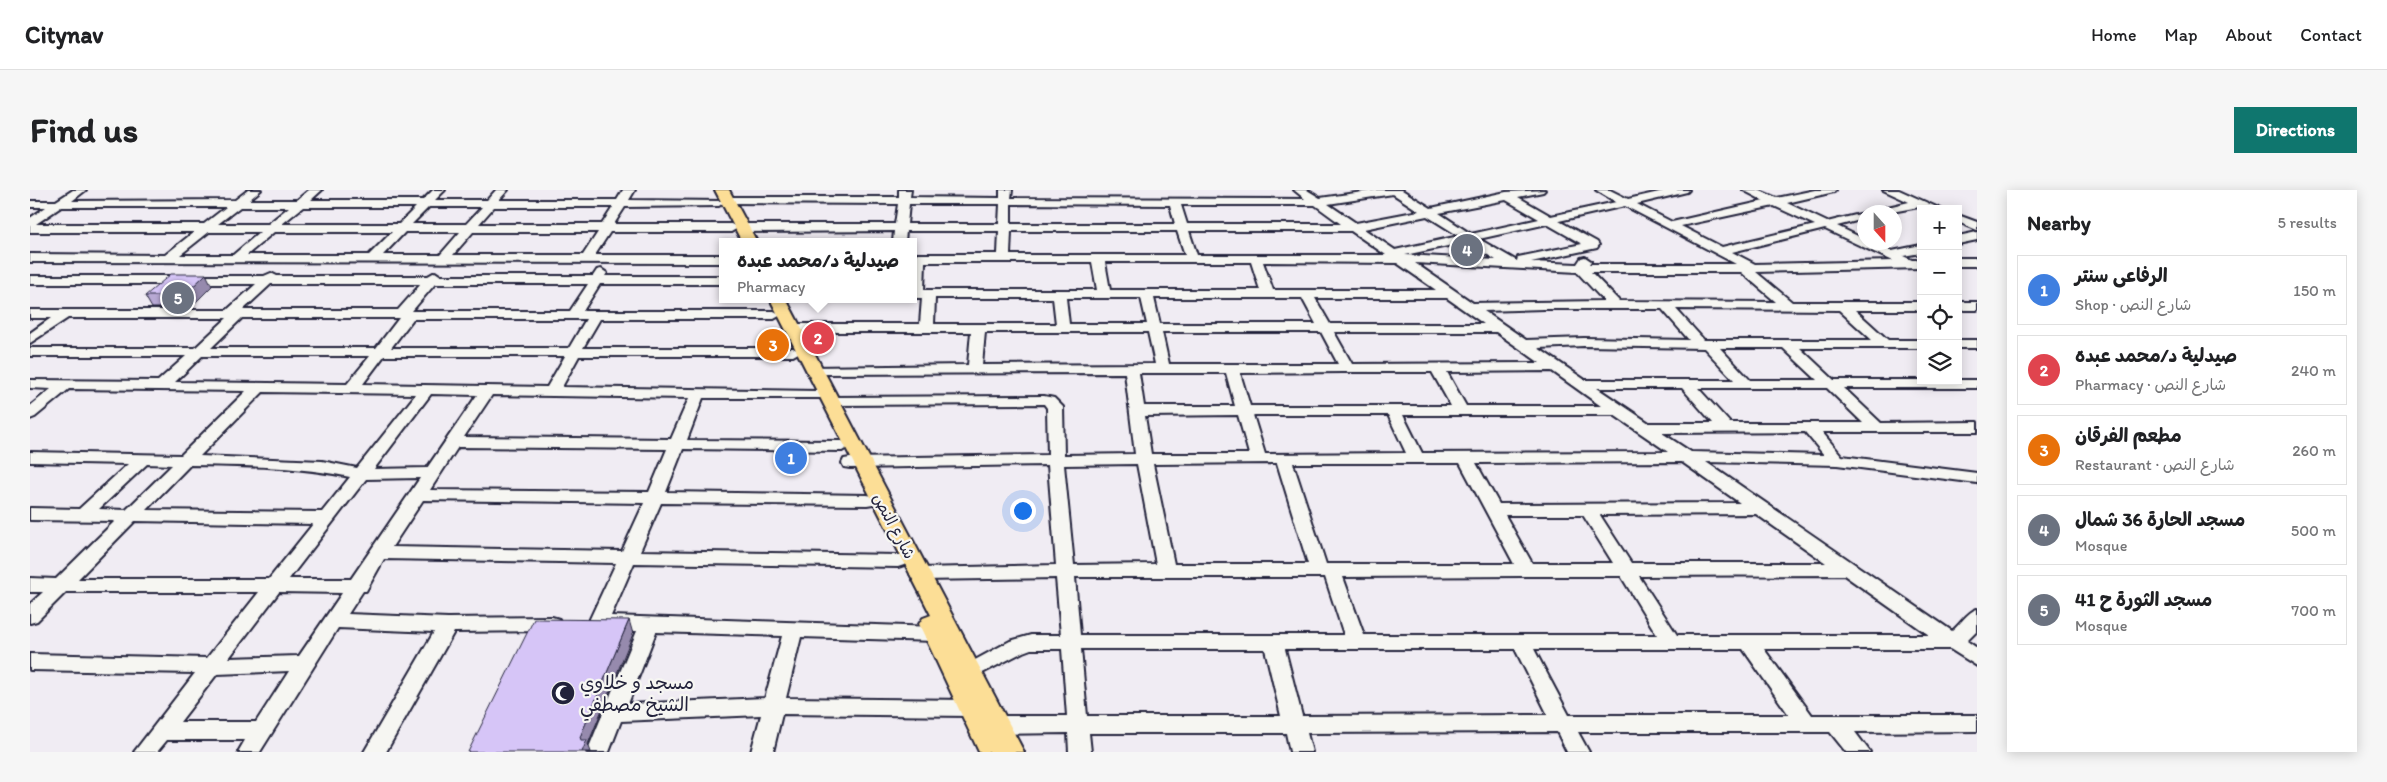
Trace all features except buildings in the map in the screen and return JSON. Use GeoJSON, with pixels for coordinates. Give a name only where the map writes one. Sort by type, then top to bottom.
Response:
{"type":"FeatureCollection","features":[{"type":"Feature","properties":{"kind":"main road"},"geometry":{"type":"LineString","coordinates":[[712,190],[723,198],[737,233]]}},
{"type":"Feature","properties":{"kind":"main road","name":"شارع النص"},"geometry":{"type":"LineString","coordinates":[[773,304],[793,328],[815,370],[824,398],[851,457],[867,500],[936,634],[992,752]]}},
{"type":"Feature","properties":{"kind":"main road","name":"شارع النص"},"geometry":{"type":"LineString","coordinates":[[773,304],[793,352],[824,398]]}},
{"type":"Feature","properties":{"kind":"main road","name":"شارع النص"},"geometry":{"type":"LineString","coordinates":[[851,457],[919,574],[971,671],[1011,752]]}},
{"type":"Feature","properties":{"kind":"street"},"geometry":{"type":"LineString","coordinates":[[30,223],[80,190]]}},
{"type":"Feature","properties":{"kind":"street"},"geometry":{"type":"LineString","coordinates":[[174,202],[191,190]]}},
{"type":"Feature","properties":{"kind":"street"},"geometry":{"type":"LineString","coordinates":[[168,258],[255,190]]}},
{"type":"Feature","properties":{"kind":"street"},"geometry":{"type":"LineString","coordinates":[[236,258],[316,190]]}},
{"type":"Feature","properties":{"kind":"street"},"geometry":{"type":"LineString","coordinates":[[362,202],[375,190]]}},
{"type":"Feature","properties":{"kind":"street"},"geometry":{"type":"LineString","coordinates":[[372,259],[439,190]]}},
{"type":"Feature","properties":{"kind":"street"},"geometry":{"type":"LineString","coordinates":[[352,388],[468,228],[502,190]]}},
{"type":"Feature","properties":{"kind":"street"},"geometry":{"type":"LineString","coordinates":[[587,259],[629,190]]}},
{"type":"Feature","properties":{"kind":"street"},"geometry":{"type":"LineString","coordinates":[[1300,190],[1977,658]]}},
{"type":"Feature","properties":{"kind":"street"},"geometry":{"type":"LineString","coordinates":[[30,228],[606,228],[737,233],[900,227],[1005,228],[1174,201],[1317,202],[1395,190],[1512,264],[1593,245]]}},
{"type":"Feature","properties":{"kind":"street"},"geometry":{"type":"LineString","coordinates":[[1497,190],[1593,245]]}},
{"type":"Feature","properties":{"kind":"street"},"geometry":{"type":"LineString","coordinates":[[30,204],[174,202],[621,204],[723,198],[840,195],[1005,195],[1126,209],[1182,228],[1354,227],[1539,190]]}},
{"type":"Feature","properties":{"kind":"street"},"geometry":{"type":"LineString","coordinates":[[1602,190],[1723,251],[1749,268],[1788,305]]}},
{"type":"Feature","properties":{"kind":"street"},"geometry":{"type":"LineString","coordinates":[[1397,257],[1467,236],[1683,190]]}},
{"type":"Feature","properties":{"kind":"street"},"geometry":{"type":"LineString","coordinates":[[1750,190],[1911,264]]}},
{"type":"Feature","properties":{"kind":"street"},"geometry":{"type":"LineString","coordinates":[[1672,225],[1830,190]]}},
{"type":"Feature","properties":{"kind":"street"},"geometry":{"type":"LineString","coordinates":[[1889,190],[1926,205]]}},
{"type":"Feature","properties":{"kind":"street"},"geometry":{"type":"LineString","coordinates":[[899,238],[905,195]]}},
{"type":"Feature","properties":{"kind":"street"},"geometry":{"type":"LineString","coordinates":[[1004,259],[1005,195]]}},
{"type":"Feature","properties":{"kind":"street"},"geometry":{"type":"LineString","coordinates":[[1174,201],[1192,259]]}},
{"type":"Feature","properties":{"kind":"street"},"geometry":{"type":"LineString","coordinates":[[1902,206],[1920,202]]}},
{"type":"Feature","properties":{"kind":"street"},"geometry":{"type":"LineString","coordinates":[[1723,251],[1857,218]]}},
{"type":"Feature","properties":{"kind":"street"},"geometry":{"type":"LineString","coordinates":[[1962,220],[1977,226]]}},
{"type":"Feature","properties":{"kind":"street"},"geometry":{"type":"LineString","coordinates":[[1962,239],[1977,236]]}},
{"type":"Feature","properties":{"kind":"street"},"geometry":{"type":"LineString","coordinates":[[1582,268],[1593,245]]}},
{"type":"Feature","properties":{"kind":"street"},"geometry":{"type":"LineString","coordinates":[[1892,255],[1917,250]]}},
{"type":"Feature","properties":{"kind":"street"},"geometry":{"type":"LineString","coordinates":[[917,258],[1256,259],[1397,257],[1582,268],[1749,268],[1911,264]]}},
{"type":"Feature","properties":{"kind":"street"},"geometry":{"type":"LineString","coordinates":[[30,258],[719,259]]}},
{"type":"Feature","properties":{"kind":"street"},"geometry":{"type":"LineString","coordinates":[[102,280],[134,258]]}},
{"type":"Feature","properties":{"kind":"street"},"geometry":{"type":"LineString","coordinates":[[162,386],[267,280],[292,258]]}},
{"type":"Feature","properties":{"kind":"street"},"geometry":{"type":"LineString","coordinates":[[574,315],[611,259]]}},
{"type":"Feature","properties":{"kind":"street"},"geometry":{"type":"LineString","coordinates":[[1098,259],[1104,294]]}},
{"type":"Feature","properties":{"kind":"street"},"geometry":{"type":"LineString","coordinates":[[1256,259],[1268,294]]}},
{"type":"Feature","properties":{"kind":"street"},"geometry":{"type":"LineString","coordinates":[[1962,262],[1977,262]]}},
{"type":"Feature","properties":{"kind":"street"},"geometry":{"type":"LineString","coordinates":[[917,267],[927,328]]}},
{"type":"Feature","properties":{"kind":"street"},"geometry":{"type":"LineString","coordinates":[[1582,268],[1615,306]]}},
{"type":"Feature","properties":{"kind":"street"},"geometry":{"type":"LineString","coordinates":[[30,280],[719,280]]}},
{"type":"Feature","properties":{"kind":"street"},"geometry":{"type":"LineString","coordinates":[[163,291],[174,280]]}},
{"type":"Feature","properties":{"kind":"street"},"geometry":{"type":"LineString","coordinates":[[920,294],[1452,294]]}},
{"type":"Feature","properties":{"kind":"street"},"geometry":{"type":"LineString","coordinates":[[1059,294],[1063,328]]}},
{"type":"Feature","properties":{"kind":"street"},"geometry":{"type":"LineString","coordinates":[[1146,294],[1163,368]]}},
{"type":"Feature","properties":{"kind":"street"},"geometry":{"type":"LineString","coordinates":[[1307,295],[1348,369]]}},
{"type":"Feature","properties":{"kind":"street"},"geometry":{"type":"LineString","coordinates":[[136,313],[149,302]]}},
{"type":"Feature","properties":{"kind":"street"},"geometry":{"type":"LineString","coordinates":[[30,314],[595,315],[773,304]]}},
{"type":"Feature","properties":{"kind":"street"},"geometry":{"type":"LineString","coordinates":[[1842,305],[1883,343]]}},
{"type":"Feature","properties":{"kind":"street"},"geometry":{"type":"LineString","coordinates":[[1666,306],[1746,384]]}},
{"type":"Feature","properties":{"kind":"street"},"geometry":{"type":"LineString","coordinates":[[1469,307],[1917,306]]}},
{"type":"Feature","properties":{"kind":"street"},"geometry":{"type":"LineString","coordinates":[[1962,306],[1977,306]]}},
{"type":"Feature","properties":{"kind":"street"},"geometry":{"type":"LineString","coordinates":[[30,339],[65,314]]}},
{"type":"Feature","properties":{"kind":"street"},"geometry":{"type":"LineString","coordinates":[[552,391],[595,315]]}},
{"type":"Feature","properties":{"kind":"street"},"geometry":{"type":"LineString","coordinates":[[793,328],[1501,328]]}},
{"type":"Feature","properties":{"kind":"street"},"geometry":{"type":"LineString","coordinates":[[976,368],[978,329]]}},
{"type":"Feature","properties":{"kind":"street"},"geometry":{"type":"LineString","coordinates":[[1524,344],[1584,342],[1917,344]]}},
{"type":"Feature","properties":{"kind":"street"},"geometry":{"type":"LineString","coordinates":[[1787,344],[1876,427]]}},
{"type":"Feature","properties":{"kind":"street"},"geometry":{"type":"LineString","coordinates":[[1967,344],[1977,353]]}},
{"type":"Feature","properties":{"kind":"street"},"geometry":{"type":"LineString","coordinates":[[30,352],[199,350],[793,352]]}},
{"type":"Feature","properties":{"kind":"street"},"geometry":{"type":"LineString","coordinates":[[815,370],[1556,367]]}},
{"type":"Feature","properties":{"kind":"street"},"geometry":{"type":"LineString","coordinates":[[1131,368],[1144,459],[1166,570]]}},
{"type":"Feature","properties":{"kind":"street"},"geometry":{"type":"LineString","coordinates":[[1438,368],[1461,410]]}},
{"type":"Feature","properties":{"kind":"street"},"geometry":{"type":"LineString","coordinates":[[1232,369],[1258,458]]}},
{"type":"Feature","properties":{"kind":"street"},"geometry":{"type":"LineString","coordinates":[[1685,383],[1724,426]]}},
{"type":"Feature","properties":{"kind":"street"},"geometry":{"type":"LineString","coordinates":[[30,384],[698,393],[824,398],[1050,401],[1055,407],[1056,461],[1064,571],[1072,641],[1076,724],[1080,752]]}},
{"type":"Feature","properties":{"kind":"street"},"geometry":{"type":"LineString","coordinates":[[30,414],[66,384]]}},
{"type":"Feature","properties":{"kind":"street"},"geometry":{"type":"LineString","coordinates":[[1582,384],[1977,384]]}},
{"type":"Feature","properties":{"kind":"street"},"geometry":{"type":"LineString","coordinates":[[30,616],[259,387]]}},
{"type":"Feature","properties":{"kind":"street"},"geometry":{"type":"LineString","coordinates":[[145,752],[213,666],[272,586],[427,389]]}},
{"type":"Feature","properties":{"kind":"street"},"geometry":{"type":"LineString","coordinates":[[249,752],[305,663],[359,586],[488,390]]}},
{"type":"Feature","properties":{"kind":"street"},"geometry":{"type":"LineString","coordinates":[[598,623],[655,498],[698,393]]}},
{"type":"Feature","properties":{"kind":"street"},"geometry":{"type":"LineString","coordinates":[[1394,410],[1416,458]]}},
{"type":"Feature","properties":{"kind":"street"},"geometry":{"type":"LineString","coordinates":[[1137,411],[1620,410]]}},
{"type":"Feature","properties":{"kind":"street"},"geometry":{"type":"LineString","coordinates":[[1645,428],[1724,426],[1809,428],[1977,427]]}},
{"type":"Feature","properties":{"kind":"street"},"geometry":{"type":"LineString","coordinates":[[1809,428],[1837,460]]}},
{"type":"Feature","properties":{"kind":"street"},"geometry":{"type":"LineString","coordinates":[[453,442],[677,445],[851,457],[1056,461],[1258,458],[1688,457],[1837,460],[1977,478]]}},
{"type":"Feature","properties":{"kind":"street"},"geometry":{"type":"LineString","coordinates":[[30,457],[271,462],[322,466],[362,474],[432,473]]}},
{"type":"Feature","properties":{"kind":"street"},"geometry":{"type":"LineString","coordinates":[[1283,458],[1326,570],[1356,641]]}},
{"type":"Feature","properties":{"kind":"street"},"geometry":{"type":"LineString","coordinates":[[1465,458],[1527,571]]}},
{"type":"Feature","properties":{"kind":"street"},"geometry":{"type":"LineString","coordinates":[[83,515],[142,459]]}},
{"type":"Feature","properties":{"kind":"street"},"geometry":{"type":"LineString","coordinates":[[419,495],[867,500]]}},
{"type":"Feature","properties":{"kind":"street"},"geometry":{"type":"LineString","coordinates":[[1494,510],[1760,508]]}},
{"type":"Feature","properties":{"kind":"street"},"geometry":{"type":"LineString","coordinates":[[1588,510],[1672,642]]}},
{"type":"Feature","properties":{"kind":"street"},"geometry":{"type":"LineString","coordinates":[[30,514],[129,517],[326,518]]}},
{"type":"Feature","properties":{"kind":"street"},"geometry":{"type":"LineString","coordinates":[[380,553],[898,561]]}},
{"type":"Feature","properties":{"kind":"street"},"geometry":{"type":"LineString","coordinates":[[919,574],[1166,570],[1626,571],[1847,569]]}},
{"type":"Feature","properties":{"kind":"street"},"geometry":{"type":"LineString","coordinates":[[30,585],[359,586]]}},
{"type":"Feature","properties":{"kind":"street"},"geometry":{"type":"LineString","coordinates":[[971,671],[1017,646],[1031,642],[1952,642],[1969,628],[1977,616]]}},
{"type":"Feature","properties":{"kind":"street"},"geometry":{"type":"LineString","coordinates":[[334,621],[448,625],[650,623],[936,634]]}},
{"type":"Feature","properties":{"kind":"street"},"geometry":{"type":"LineString","coordinates":[[598,752],[650,623]]}},
{"type":"Feature","properties":{"kind":"street"},"geometry":{"type":"LineString","coordinates":[[375,752],[448,625]]}},
{"type":"Feature","properties":{"kind":"street"},"geometry":{"type":"LineString","coordinates":[[762,752],[793,629]]}},
{"type":"Feature","properties":{"kind":"street"},"geometry":{"type":"LineString","coordinates":[[1520,641],[1578,752]]}},
{"type":"Feature","properties":{"kind":"street"},"geometry":{"type":"LineString","coordinates":[[1273,642],[1301,752]]}},
{"type":"Feature","properties":{"kind":"street"},"geometry":{"type":"LineString","coordinates":[[1748,642],[1806,723]]}},
{"type":"Feature","properties":{"kind":"street"},"geometry":{"type":"LineString","coordinates":[[30,662],[213,666],[305,663]]}},
{"type":"Feature","properties":{"kind":"street"},"geometry":{"type":"LineString","coordinates":[[615,713],[773,706],[970,708]]}},
{"type":"Feature","properties":{"kind":"street"},"geometry":{"type":"LineString","coordinates":[[1836,723],[1859,752]]}},
{"type":"Feature","properties":{"kind":"street"},"geometry":{"type":"LineString","coordinates":[[997,725],[1977,723]]}},
{"type":"Feature","properties":{"kind":"street"},"geometry":{"type":"LineString","coordinates":[[162,731],[262,731]]}},
{"type":"Feature","properties":{"kind":"place","name":"مسجد الحارة 36 شمال"},"geometry":{"type":"Point","coordinates":[1467,250]}},
{"type":"Feature","properties":{"kind":"place","name":"مسجد الثورة ح 41"},"geometry":{"type":"Point","coordinates":[178,298]}},
{"type":"Feature","properties":{"kind":"place","name":"صيدلية د/محمد عبده"},"geometry":{"type":"Point","coordinates":[818,338]}},
{"type":"Feature","properties":{"kind":"place","name":"مطعم الفرقان"},"geometry":{"type":"Point","coordinates":[773,345]}},
{"type":"Feature","properties":{"kind":"place","name":"الرفاعى سنتر"},"geometry":{"type":"Point","coordinates":[791,458]}},
{"type":"Feature","properties":{"kind":"place","name":"مسجد و خلاوي الشيخ مصطفي"},"geometry":{"type":"Point","coordinates":[563,693]}}]}
